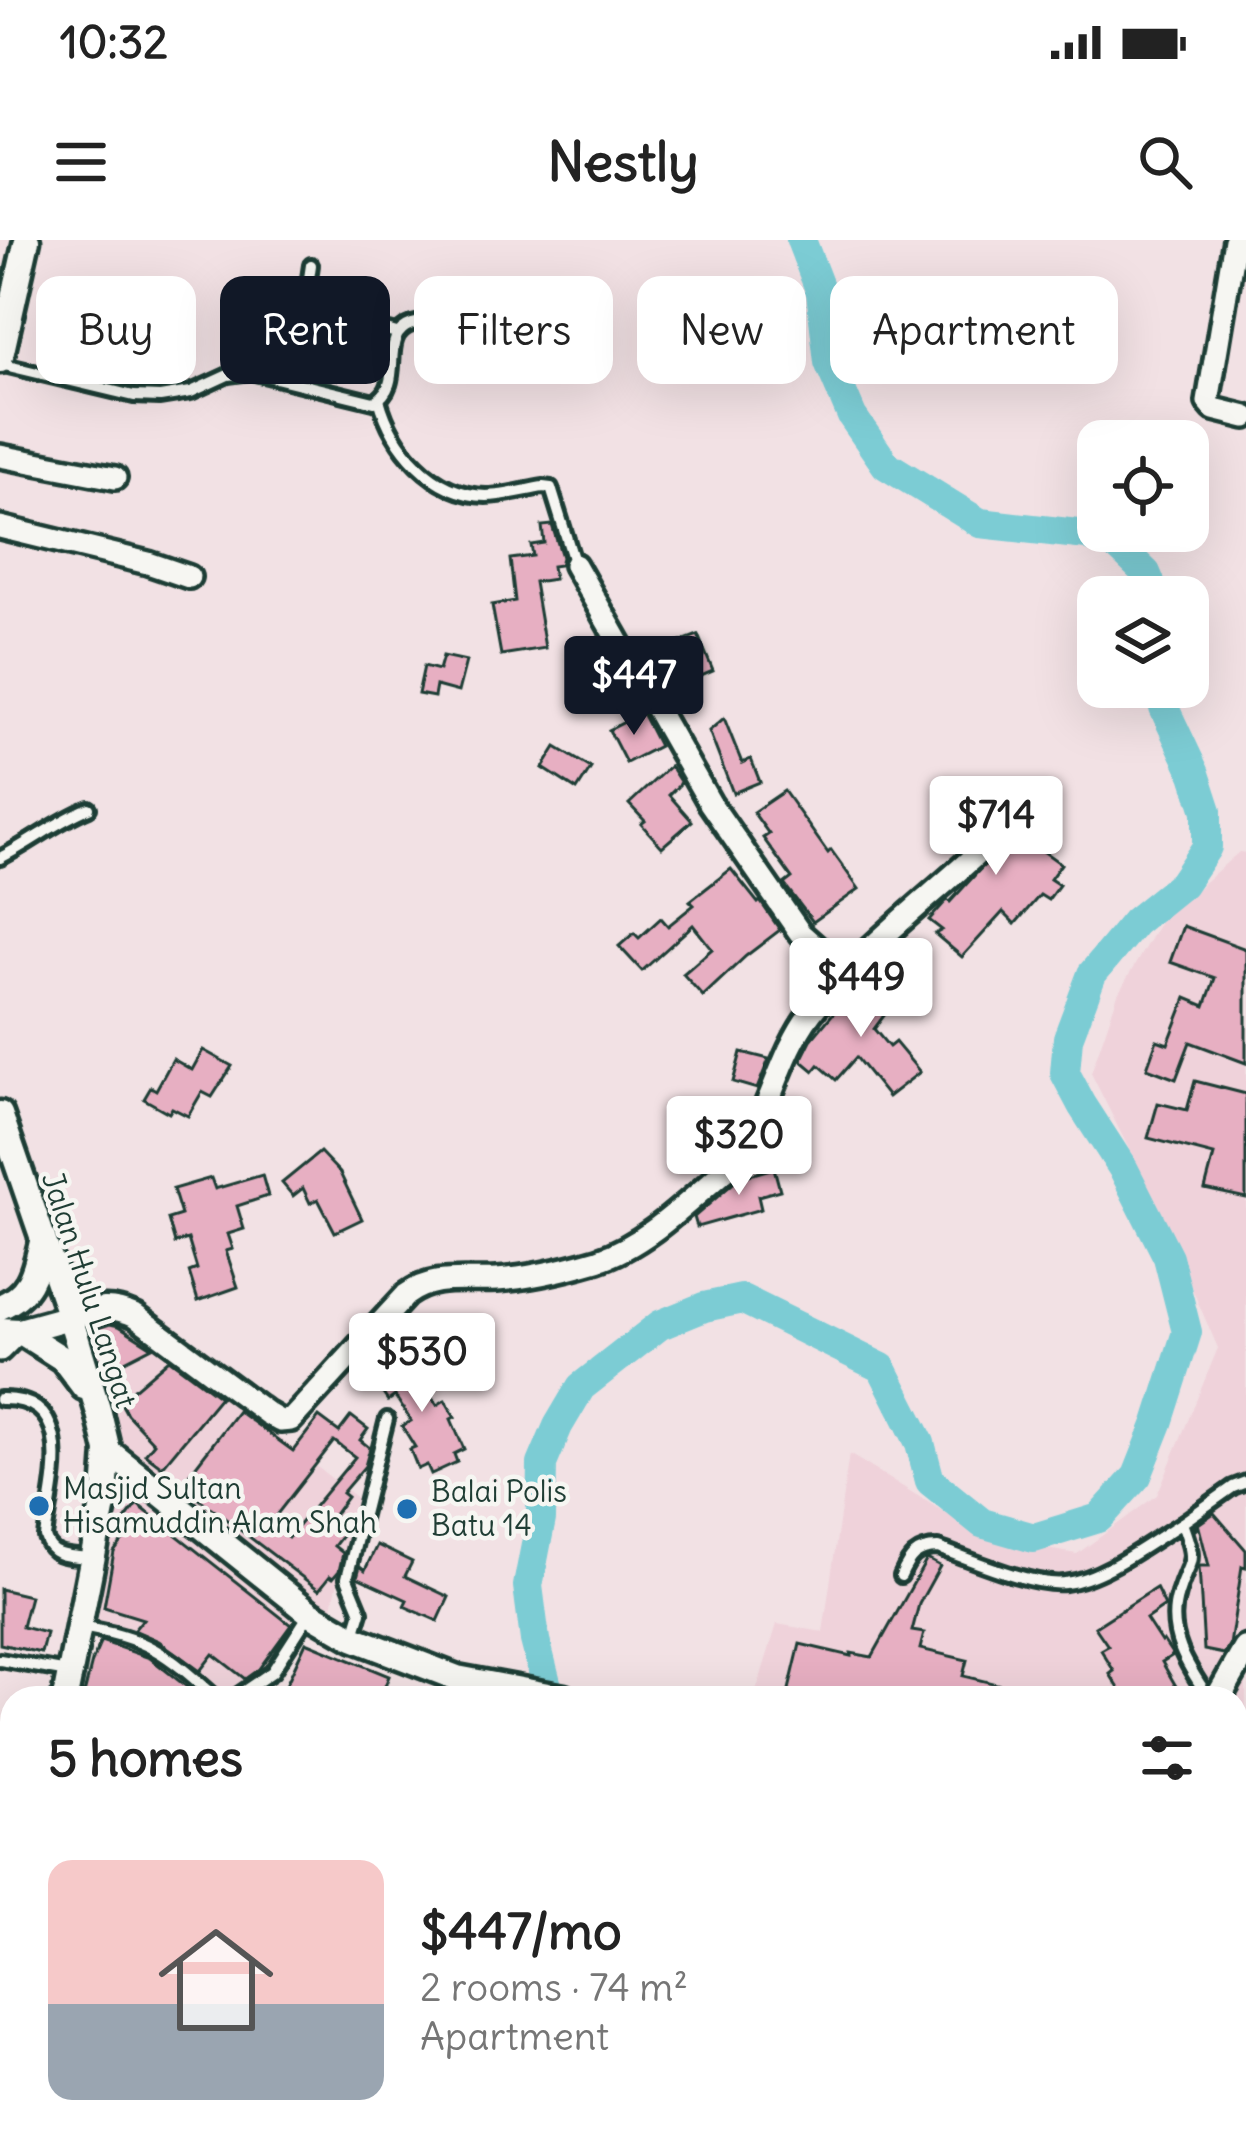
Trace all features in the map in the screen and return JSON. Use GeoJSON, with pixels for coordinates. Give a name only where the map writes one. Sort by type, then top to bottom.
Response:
{"type":"FeatureCollection","features":[{"type":"Feature","properties":{"kind":"street"},"geometry":{"type":"LineString","coordinates":[[0,362],[27,240]]}},
{"type":"Feature","properties":{"kind":"street"},"geometry":{"type":"LineString","coordinates":[[1234,240],[1208,395],[1211,406],[1246,417]]}},
{"type":"Feature","properties":{"kind":"street"},"geometry":{"type":"LineString","coordinates":[[0,456],[115,478]]}},
{"type":"Feature","properties":{"kind":"street"},"geometry":{"type":"LineString","coordinates":[[0,527],[189,577]]}},
{"type":"Feature","properties":{"kind":"street"},"geometry":{"type":"LineString","coordinates":[[574,566],[710,803],[800,933],[818,949],[854,965]]}},
{"type":"Feature","properties":{"kind":"street"},"geometry":{"type":"LineString","coordinates":[[9,1330],[100,1307],[118,1308],[136,1316],[268,1414],[280,1421],[291,1420],[416,1288],[446,1279],[521,1277],[601,1259],[642,1239],[747,1147],[789,1048],[812,1012],[854,965],[980,851]]}},
{"type":"Feature","properties":{"kind":"street","name":"Jalan Hulu Langat"},"geometry":{"type":"LineString","coordinates":[[0,1114],[70,1317],[108,1451],[105,1495],[69,1686]]}},
{"type":"Feature","properties":{"kind":"street"},"geometry":{"type":"LineString","coordinates":[[0,1306],[26,1291],[43,1238]]}},
{"type":"Feature","properties":{"kind":"street"},"geometry":{"type":"LineString","coordinates":[[0,1350],[9,1330]]}},
{"type":"Feature","properties":{"kind":"street"},"geometry":{"type":"LineString","coordinates":[[9,1330],[63,1359],[83,1386],[108,1451],[310,1612],[353,1637],[457,1678],[500,1686]]}},
{"type":"Feature","properties":{"kind":"street"},"geometry":{"type":"LineString","coordinates":[[1222,1686],[1246,1649]]}},
{"type":"Feature","properties":{"kind":"lane"},"geometry":{"type":"LineString","coordinates":[[311,265],[307,292],[313,301],[350,322],[397,333]]}},
{"type":"Feature","properties":{"kind":"lane"},"geometry":{"type":"LineString","coordinates":[[0,362],[134,396],[191,392],[228,375],[251,372],[374,402],[390,386],[397,333],[414,324]]}},
{"type":"Feature","properties":{"kind":"lane"},"geometry":{"type":"LineString","coordinates":[[379,399],[394,436],[428,476],[480,496],[551,488],[574,566]]}},
{"type":"Feature","properties":{"kind":"lane"},"geometry":{"type":"LineString","coordinates":[[0,858],[47,827],[89,808]]}},
{"type":"Feature","properties":{"kind":"lane"},"geometry":{"type":"LineString","coordinates":[[0,1400],[34,1404],[53,1430],[56,1456],[45,1537],[48,1547],[56,1553],[93,1559]]}},
{"type":"Feature","properties":{"kind":"lane"},"geometry":{"type":"LineString","coordinates":[[353,1637],[361,1612],[346,1578],[387,1419]]}},
{"type":"Feature","properties":{"kind":"lane"},"geometry":{"type":"LineString","coordinates":[[902,1576],[917,1552],[938,1548],[1031,1580],[1062,1584],[1094,1575],[1246,1482]]}},
{"type":"Feature","properties":{"kind":"lane"},"geometry":{"type":"LineString","coordinates":[[1182,1523],[1192,1564],[1177,1596],[1174,1622],[1180,1653],[1205,1686]]}},
{"type":"Feature","properties":{"kind":"lane"},"geometry":{"type":"LineString","coordinates":[[252,1686],[272,1672],[310,1612]]}},
{"type":"Feature","properties":{"kind":"lane"},"geometry":{"type":"LineString","coordinates":[[79,1627],[144,1642],[203,1686]]}},
{"type":"Feature","properties":{"kind":"lane"},"geometry":{"type":"LineString","coordinates":[[0,1660],[59,1686]]}},
{"type":"Feature","properties":{"kind":"shaded area"},"geometry":{"type":"Polygon","coordinates":[[[1239,852],[1246,853],[1246,1686],[758,1686],[777,1624],[823,1632],[849,1454],[990,1540],[1077,1554],[1157,1495],[1218,1348],[1143,1177],[1091,1073],[1118,994],[1161,920],[1239,852]]]}},
{"type":"Feature","properties":{"kind":"shaded area"},"geometry":{"type":"Polygon","coordinates":[[[110,1314],[132,1322],[358,1499],[331,1611],[313,1603],[274,1665],[244,1686],[209,1686],[148,1639],[90,1621],[119,1475],[82,1324],[110,1314]]]}},
{"type":"Feature","properties":{"kind":"building"},"geometry":{"type":"Polygon","coordinates":[[[552,525],[560,565],[552,566],[554,579],[534,582],[545,648],[501,655],[492,605],[515,601],[510,559],[533,556],[531,545],[544,543],[542,526],[552,525]]]}},
{"type":"Feature","properties":{"kind":"building"},"geometry":{"type":"Polygon","coordinates":[[[698,635],[713,671],[685,683],[676,662],[684,658],[677,643],[698,635]]]}},
{"type":"Feature","properties":{"kind":"building"},"geometry":{"type":"Polygon","coordinates":[[[443,656],[466,661],[458,692],[436,686],[434,697],[418,694],[424,666],[439,670],[443,656]]]}},
{"type":"Feature","properties":{"kind":"building"},"geometry":{"type":"Polygon","coordinates":[[[642,713],[659,746],[626,763],[609,730],[642,713]]]}},
{"type":"Feature","properties":{"kind":"building"},"geometry":{"type":"Polygon","coordinates":[[[724,718],[742,763],[751,759],[760,782],[733,793],[709,731],[724,718]]]}},
{"type":"Feature","properties":{"kind":"building"},"geometry":{"type":"Polygon","coordinates":[[[556,747],[591,768],[577,790],[543,768],[556,747]]]}},
{"type":"Feature","properties":{"kind":"building"},"geometry":{"type":"Polygon","coordinates":[[[670,766],[681,783],[669,795],[692,821],[662,847],[629,804],[670,766]]]}},
{"type":"Feature","properties":{"kind":"building"},"geometry":{"type":"Polygon","coordinates":[[[1011,783],[1027,805],[989,833],[1014,852],[1025,838],[1061,864],[1050,879],[1059,885],[1048,900],[1040,895],[1015,924],[1003,912],[962,957],[935,934],[942,930],[929,920],[994,854],[990,840],[971,839],[957,822],[1011,783]]]}},
{"type":"Feature","properties":{"kind":"building"},"geometry":{"type":"Polygon","coordinates":[[[784,791],[859,889],[813,922],[784,884],[792,878],[763,838],[769,834],[753,812],[784,791]]]}},
{"type":"Feature","properties":{"kind":"building"},"geometry":{"type":"Polygon","coordinates":[[[731,869],[780,930],[703,996],[683,974],[712,949],[693,925],[642,971],[619,946],[634,933],[639,938],[661,918],[668,926],[694,905],[690,901],[731,869]]]}},
{"type":"Feature","properties":{"kind":"building"},"geometry":{"type":"Polygon","coordinates":[[[1183,926],[1246,949],[1246,1063],[1190,1042],[1176,1079],[1147,1068],[1157,1040],[1168,1044],[1186,998],[1205,1006],[1215,978],[1170,962],[1183,926]]]}},
{"type":"Feature","properties":{"kind":"building"},"geometry":{"type":"Polygon","coordinates":[[[915,944],[927,968],[893,986],[881,962],[915,944]]]}},
{"type":"Feature","properties":{"kind":"building"},"geometry":{"type":"Polygon","coordinates":[[[865,975],[897,998],[874,1029],[889,1047],[895,1042],[920,1072],[888,1097],[856,1057],[836,1080],[819,1065],[814,1071],[801,1060],[811,1040],[865,975]]]}},
{"type":"Feature","properties":{"kind":"building"},"geometry":{"type":"Polygon","coordinates":[[[203,1050],[232,1066],[212,1097],[202,1092],[188,1116],[172,1108],[169,1113],[144,1099],[151,1087],[156,1090],[173,1059],[192,1070],[203,1050]]]}},
{"type":"Feature","properties":{"kind":"building"},"geometry":{"type":"Polygon","coordinates":[[[741,1052],[769,1059],[757,1089],[733,1082],[741,1052]]]}},
{"type":"Feature","properties":{"kind":"building"},"geometry":{"type":"Polygon","coordinates":[[[1195,1081],[1246,1094],[1246,1198],[1205,1189],[1214,1155],[1148,1138],[1158,1103],[1187,1110],[1195,1081]]]}},
{"type":"Feature","properties":{"kind":"building"},"geometry":{"type":"Polygon","coordinates":[[[320,1152],[340,1173],[362,1219],[335,1232],[318,1199],[310,1203],[303,1188],[293,1196],[282,1183],[320,1152]]]}},
{"type":"Feature","properties":{"kind":"building"},"geometry":{"type":"Polygon","coordinates":[[[774,1168],[780,1190],[758,1196],[761,1209],[697,1227],[694,1217],[739,1178],[774,1168]]]}},
{"type":"Feature","properties":{"kind":"building"},"geometry":{"type":"Polygon","coordinates":[[[262,1175],[268,1196],[237,1206],[244,1229],[228,1234],[233,1249],[226,1251],[238,1287],[198,1301],[189,1272],[197,1269],[188,1239],[175,1243],[168,1219],[181,1215],[173,1189],[211,1178],[215,1189],[262,1175]]]}},
{"type":"Feature","properties":{"kind":"building"},"geometry":{"type":"Polygon","coordinates":[[[110,1324],[152,1347],[111,1368],[98,1328],[110,1324]]]}},
{"type":"Feature","properties":{"kind":"building"},"geometry":{"type":"Polygon","coordinates":[[[416,1352],[430,1372],[419,1379],[437,1405],[445,1400],[464,1449],[454,1454],[457,1462],[431,1474],[427,1465],[418,1469],[410,1449],[415,1447],[402,1426],[411,1421],[395,1396],[388,1401],[374,1381],[416,1352]]]}},
{"type":"Feature","properties":{"kind":"building"},"geometry":{"type":"Polygon","coordinates":[[[169,1359],[220,1397],[162,1467],[145,1454],[154,1443],[120,1401],[169,1359]]]}},
{"type":"Feature","properties":{"kind":"building"},"geometry":{"type":"Polygon","coordinates":[[[238,1411],[293,1451],[319,1417],[339,1432],[351,1416],[368,1429],[360,1440],[370,1448],[365,1466],[342,1493],[347,1497],[333,1516],[348,1528],[334,1546],[343,1553],[339,1571],[319,1590],[181,1485],[238,1411]],[[334,1441],[270,1523],[288,1538],[355,1457],[334,1441]]]}},
{"type":"Feature","properties":{"kind":"building"},"geometry":{"type":"Polygon","coordinates":[[[137,1504],[291,1625],[259,1669],[245,1679],[213,1654],[200,1671],[159,1641],[134,1630],[143,1619],[104,1607],[114,1552],[134,1526],[125,1520],[137,1504]]]}},
{"type":"Feature","properties":{"kind":"building"},"geometry":{"type":"Polygon","coordinates":[[[1214,1513],[1246,1550],[1230,1645],[1224,1654],[1204,1650],[1199,1566],[1209,1566],[1199,1527],[1194,1527],[1214,1513]]]}},
{"type":"Feature","properties":{"kind":"building"},"geometry":{"type":"Polygon","coordinates":[[[377,1545],[412,1562],[405,1576],[449,1597],[438,1621],[404,1606],[407,1600],[357,1577],[377,1545]]]}},
{"type":"Feature","properties":{"kind":"building"},"geometry":{"type":"Polygon","coordinates":[[[927,1559],[940,1566],[919,1604],[912,1631],[924,1633],[920,1649],[967,1660],[963,1676],[1005,1686],[790,1686],[800,1644],[872,1657],[927,1559]]]}},
{"type":"Feature","properties":{"kind":"building"},"geometry":{"type":"Polygon","coordinates":[[[1156,1588],[1165,1606],[1146,1619],[1173,1655],[1162,1662],[1176,1686],[1118,1686],[1101,1650],[1108,1646],[1095,1627],[1156,1588]]]}},
{"type":"Feature","properties":{"kind":"building"},"geometry":{"type":"Polygon","coordinates":[[[0,1589],[30,1596],[22,1627],[46,1633],[41,1653],[0,1644],[0,1589]]]}},
{"type":"Feature","properties":{"kind":"building"},"geometry":{"type":"Polygon","coordinates":[[[101,1641],[150,1658],[186,1686],[86,1686],[101,1641]]]}},
{"type":"Feature","properties":{"kind":"building"},"geometry":{"type":"Polygon","coordinates":[[[306,1642],[389,1676],[385,1686],[286,1686],[306,1642]]]}},
{"type":"Feature","properties":{"kind":"waterway"},"geometry":{"type":"LineString","coordinates":[[801,240],[821,292],[829,362],[852,416],[886,465],[980,523],[1087,535],[1119,547],[1147,576]]}},
{"type":"Feature","properties":{"kind":"waterway"},"geometry":{"type":"LineString","coordinates":[[547,1686],[528,1586],[541,1519],[542,1464],[581,1387],[660,1325],[704,1307],[742,1299],[882,1368],[920,1443],[930,1481],[982,1523],[1034,1538],[1099,1518],[1137,1476],[1187,1332],[1168,1257],[1124,1170],[1065,1073],[1068,1038],[1092,974],[1135,922],[1182,884],[1207,847],[1207,811],[1164,708]]}},
{"type":"Feature","properties":{"kind":"place","name":"Masjid Sultan Hisamuddin Alam Shah"},"geometry":{"type":"Point","coordinates":[39,1506]}},
{"type":"Feature","properties":{"kind":"place","name":"Balai Polis Batu 14"},"geometry":{"type":"Point","coordinates":[407,1509]}}]}
